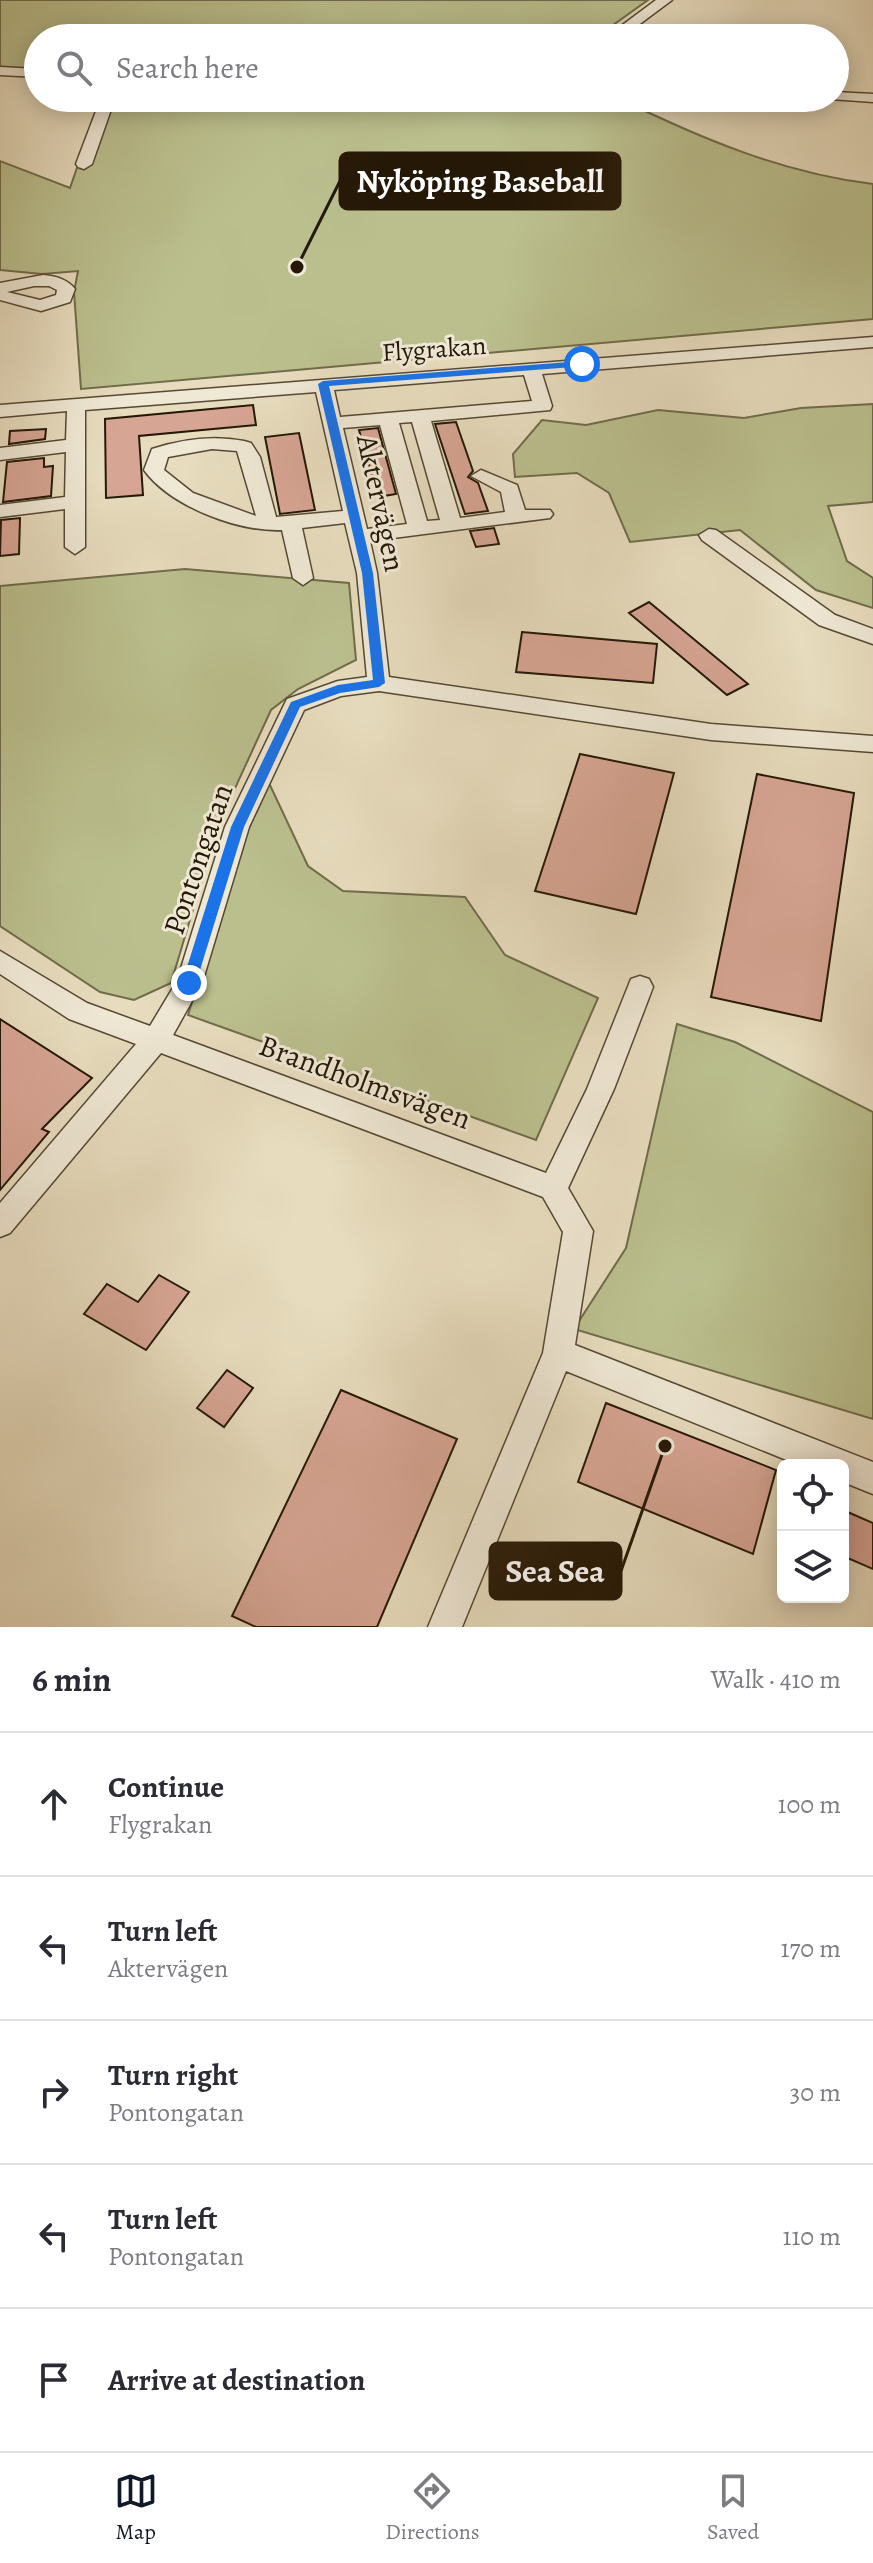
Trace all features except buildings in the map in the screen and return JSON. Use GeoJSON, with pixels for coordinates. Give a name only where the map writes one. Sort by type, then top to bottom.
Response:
{"type":"FeatureCollection","features":[{"type":"Feature","properties":{"kind":"street"},"geometry":{"type":"LineString","coordinates":[[632,24],[665,0]]}},
{"type":"Feature","properties":{"kind":"street"},"geometry":{"type":"LineString","coordinates":[[0,71],[24,72]]}},
{"type":"Feature","properties":{"kind":"street"},"geometry":{"type":"LineString","coordinates":[[849,97],[873,98]]}},
{"type":"Feature","properties":{"kind":"street"},"geometry":{"type":"LineString","coordinates":[[84,164],[103,112]]}},
{"type":"Feature","properties":{"kind":"street"},"geometry":{"type":"LineString","coordinates":[[0,288],[45,280],[61,284],[66,289],[64,298],[41,306],[0,295]]}},
{"type":"Feature","properties":{"kind":"street","name":"Flygrakan"},"geometry":{"type":"LineString","coordinates":[[0,411],[873,342]]}},
{"type":"Feature","properties":{"kind":"street"},"geometry":{"type":"LineString","coordinates":[[333,423],[543,406],[531,368]]}},
{"type":"Feature","properties":{"kind":"street","name":"Aktervägen"},"geometry":{"type":"LineString","coordinates":[[323,384],[367,573],[379,683]]}},
{"type":"Feature","properties":{"kind":"street"},"geometry":{"type":"LineString","coordinates":[[75,547],[76,405]]}},
{"type":"Feature","properties":{"kind":"street"},"geometry":{"type":"LineString","coordinates":[[420,416],[452,525]]}},
{"type":"Feature","properties":{"kind":"street"},"geometry":{"type":"LineString","coordinates":[[388,419],[419,529]]}},
{"type":"Feature","properties":{"kind":"street"},"geometry":{"type":"LineString","coordinates":[[268,524],[250,457],[244,447],[215,443],[179,446],[159,453],[154,470],[161,482],[187,496],[260,524],[419,529],[543,514]]}},
{"type":"Feature","properties":{"kind":"street"},"geometry":{"type":"LineString","coordinates":[[0,454],[76,445]]}},
{"type":"Feature","properties":{"kind":"street"},"geometry":{"type":"LineString","coordinates":[[481,476],[510,489],[516,517]]}},
{"type":"Feature","properties":{"kind":"street"},"geometry":{"type":"LineString","coordinates":[[0,511],[75,502]]}},
{"type":"Feature","properties":{"kind":"street"},"geometry":{"type":"LineString","coordinates":[[291,526],[303,578]]}},
{"type":"Feature","properties":{"kind":"street"},"geometry":{"type":"LineString","coordinates":[[709,535],[827,620],[873,637]]}},
{"type":"Feature","properties":{"kind":"street","name":"Pontongatan"},"geometry":{"type":"LineString","coordinates":[[5,1212],[155,1041],[189,983],[237,827],[295,705],[338,689],[379,683],[711,732],[873,744]]}},
{"type":"Feature","properties":{"kind":"street","name":"Brandholmsvägen"},"geometry":{"type":"LineString","coordinates":[[0,961],[78,1011],[553,1188]]}},
{"type":"Feature","properties":{"kind":"street"},"geometry":{"type":"LineString","coordinates":[[445,1627],[558,1353],[578,1231],[553,1188],[600,1093],[640,987]]}},
{"type":"Feature","properties":{"kind":"street"},"geometry":{"type":"LineString","coordinates":[[558,1353],[823,1459]]}},
{"type":"Feature","properties":{"kind":"street"},"geometry":{"type":"LineString","coordinates":[[849,1469],[873,1478]]}},
{"type":"Feature","properties":{"kind":"green space"},"geometry":{"type":"Polygon","coordinates":[[[0,0],[648,0],[615,24],[24,24],[24,76],[0,75],[0,0]]]}},
{"type":"Feature","properties":{"kind":"green space"},"geometry":{"type":"Polygon","coordinates":[[[96,112],[648,112],[774,163],[873,184],[873,319],[81,389],[74,292],[78,271],[42,274],[0,270],[0,161],[70,188],[96,112]]]}},
{"type":"Feature","properties":{"kind":"green space"},"geometry":{"type":"Polygon","coordinates":[[[873,404],[873,502],[828,506],[847,561],[873,578],[873,608],[816,590],[740,530],[630,542],[609,493],[577,473],[515,477],[513,454],[542,420],[586,425],[658,410],[744,418],[801,408],[873,404]]]}},
{"type":"Feature","properties":{"kind":"green space"},"geometry":{"type":"Polygon","coordinates":[[[185,569],[349,583],[356,660],[298,689],[271,710],[219,823],[171,983],[134,1000],[100,992],[0,926],[0,586],[185,569]]]}},
{"type":"Feature","properties":{"kind":"green space"},"geometry":{"type":"Polygon","coordinates":[[[269,783],[308,866],[343,891],[465,897],[505,955],[598,998],[536,1140],[188,1015],[247,832],[269,783]]]}},
{"type":"Feature","properties":{"kind":"green space"},"geometry":{"type":"Polygon","coordinates":[[[677,1024],[735,1042],[873,1112],[873,1419],[574,1329],[626,1248],[677,1024]]]}},
{"type":"Feature","properties":{"kind":"place","name":"Nyköping Baseball"},"geometry":{"type":"Point","coordinates":[297,267]}},
{"type":"Feature","properties":{"kind":"place","name":"Sea Sea"},"geometry":{"type":"Point","coordinates":[665,1446]}},
{"type":"Feature","properties":{"kind":"route"},"geometry":{"type":"LineString","coordinates":[[189,983],[237,827],[295,705],[338,689],[379,683],[367,573],[323,384],[582,364]]}}]}
